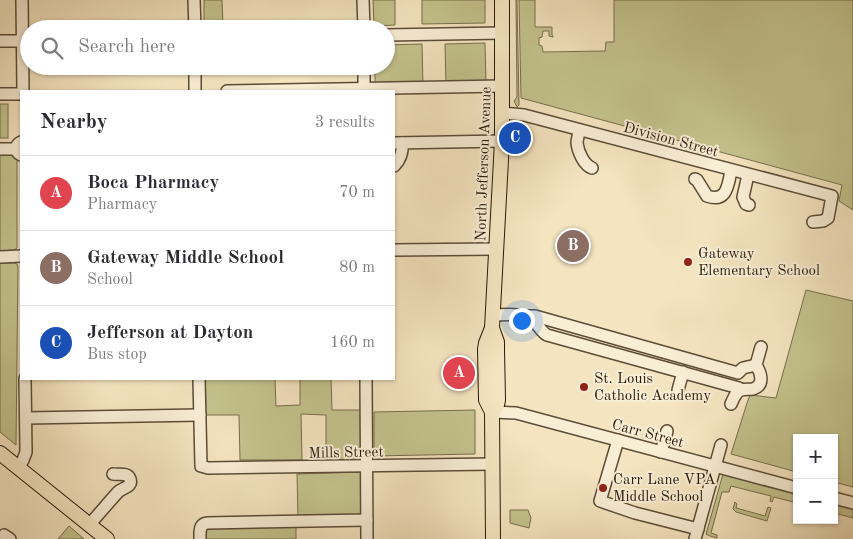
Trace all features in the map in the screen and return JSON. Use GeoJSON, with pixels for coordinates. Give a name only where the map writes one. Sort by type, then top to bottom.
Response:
{"type":"FeatureCollection","features":[{"type":"Feature","properties":{"kind":"main road","name":"North Jefferson Avenue"},"geometry":{"type":"LineString","coordinates":[[494,539],[492,412],[498,400],[497,342],[492,322],[503,113],[502,0]]}},
{"type":"Feature","properties":{"kind":"main road"},"geometry":{"type":"LineString","coordinates":[[0,453],[107,539]]}},
{"type":"Feature","properties":{"kind":"street"},"geometry":{"type":"LineString","coordinates":[[22,0],[24,20]]}},
{"type":"Feature","properties":{"kind":"street"},"geometry":{"type":"LineString","coordinates":[[194,0],[195,20]]}},
{"type":"Feature","properties":{"kind":"street"},"geometry":{"type":"LineString","coordinates":[[364,0],[364,20]]}},
{"type":"Feature","properties":{"kind":"street"},"geometry":{"type":"LineString","coordinates":[[395,35],[502,33]]}},
{"type":"Feature","properties":{"kind":"street"},"geometry":{"type":"LineString","coordinates":[[0,41],[20,41]]}},
{"type":"Feature","properties":{"kind":"street"},"geometry":{"type":"LineString","coordinates":[[22,90],[23,75]]}},
{"type":"Feature","properties":{"kind":"street"},"geometry":{"type":"LineString","coordinates":[[195,75],[196,90]]}},
{"type":"Feature","properties":{"kind":"street"},"geometry":{"type":"LineString","coordinates":[[364,75],[364,90],[502,86]]}},
{"type":"Feature","properties":{"kind":"street"},"geometry":{"type":"LineString","coordinates":[[0,94],[20,93]]}},
{"type":"Feature","properties":{"kind":"street","name":"Division Street"},"geometry":{"type":"LineString","coordinates":[[503,113],[524,115],[832,196],[828,218],[823,221],[814,222]]}},
{"type":"Feature","properties":{"kind":"street"},"geometry":{"type":"LineString","coordinates":[[580,130],[577,140],[582,148],[585,164],[592,168]]}},
{"type":"Feature","properties":{"kind":"street"},"geometry":{"type":"LineString","coordinates":[[395,165],[402,152],[398,143],[502,141]]}},
{"type":"Feature","properties":{"kind":"street"},"geometry":{"type":"LineString","coordinates":[[0,149],[20,149]]}},
{"type":"Feature","properties":{"kind":"street"},"geometry":{"type":"LineString","coordinates":[[695,179],[698,180],[707,196],[705,197],[719,197],[724,194],[732,171]]}},
{"type":"Feature","properties":{"kind":"street"},"geometry":{"type":"LineString","coordinates":[[748,175],[743,197],[746,204],[749,205]]}},
{"type":"Feature","properties":{"kind":"street"},"geometry":{"type":"LineString","coordinates":[[395,250],[496,249]]}},
{"type":"Feature","properties":{"kind":"street"},"geometry":{"type":"LineString","coordinates":[[0,257],[20,256]]}},
{"type":"Feature","properties":{"kind":"street"},"geometry":{"type":"LineString","coordinates":[[492,322],[510,314],[535,316],[738,373]]}},
{"type":"Feature","properties":{"kind":"street"},"geometry":{"type":"LineString","coordinates":[[526,316],[544,334],[740,389],[754,388],[759,385],[762,379],[756,364],[761,347]]}},
{"type":"Feature","properties":{"kind":"street"},"geometry":{"type":"LineString","coordinates":[[740,389],[736,378],[738,373],[743,368],[756,364]]}},
{"type":"Feature","properties":{"kind":"street"},"geometry":{"type":"LineString","coordinates":[[678,390],[683,372]]}},
{"type":"Feature","properties":{"kind":"street"},"geometry":{"type":"LineString","coordinates":[[18,468],[26,452],[25,380]]}},
{"type":"Feature","properties":{"kind":"street"},"geometry":{"type":"LineString","coordinates":[[26,418],[200,415],[199,380]]}},
{"type":"Feature","properties":{"kind":"street"},"geometry":{"type":"LineString","coordinates":[[366,380],[367,539]]}},
{"type":"Feature","properties":{"kind":"street"},"geometry":{"type":"LineString","coordinates":[[731,404],[735,394],[740,389]]}},
{"type":"Feature","properties":{"kind":"street","name":"Carr Street"},"geometry":{"type":"LineString","coordinates":[[492,412],[516,413],[793,487]]}},
{"type":"Feature","properties":{"kind":"street","name":"Mills Street"},"geometry":{"type":"LineString","coordinates":[[200,415],[200,466],[208,468],[492,464]]}},
{"type":"Feature","properties":{"kind":"street"},"geometry":{"type":"LineString","coordinates":[[661,452],[667,431]]}},
{"type":"Feature","properties":{"kind":"street"},"geometry":{"type":"LineString","coordinates":[[618,440],[600,501],[697,534],[720,445]]}},
{"type":"Feature","properties":{"kind":"street"},"geometry":{"type":"LineString","coordinates":[[90,525],[120,490]]}},
{"type":"Feature","properties":{"kind":"street"},"geometry":{"type":"LineString","coordinates":[[838,499],[853,503]]}},
{"type":"Feature","properties":{"kind":"street"},"geometry":{"type":"LineString","coordinates":[[200,539],[203,523],[367,520]]}},
{"type":"Feature","properties":{"kind":"shaded area"},"geometry":{"type":"Polygon","coordinates":[[[204,0],[222,0],[223,20],[204,20],[204,0]]]}},
{"type":"Feature","properties":{"kind":"shaded area"},"geometry":{"type":"Polygon","coordinates":[[[373,0],[395,0],[395,20],[374,20],[373,0]]]}},
{"type":"Feature","properties":{"kind":"shaded area"},"geometry":{"type":"Polygon","coordinates":[[[422,0],[485,0],[485,23],[422,24],[422,0]]]}},
{"type":"Feature","properties":{"kind":"shaded area"},"geometry":{"type":"Polygon","coordinates":[[[516,0],[519,105],[517,107],[514,101],[517,97],[516,0]]]}},
{"type":"Feature","properties":{"kind":"shaded area"},"geometry":{"type":"Polygon","coordinates":[[[519,0],[535,0],[535,27],[552,27],[553,37],[549,36],[549,31],[543,31],[542,37],[539,38],[539,45],[542,46],[543,52],[605,51],[606,42],[614,42],[614,0],[853,0],[853,210],[839,201],[842,185],[521,98],[519,0]]]}},
{"type":"Feature","properties":{"kind":"shaded area"},"geometry":{"type":"Polygon","coordinates":[[[485,43],[486,84],[446,86],[445,44],[485,43]]]}},
{"type":"Feature","properties":{"kind":"shaded area"},"geometry":{"type":"Polygon","coordinates":[[[422,44],[423,86],[375,87],[375,75],[395,75],[395,45],[422,44]]]}},
{"type":"Feature","properties":{"kind":"shaded area"},"geometry":{"type":"Polygon","coordinates":[[[0,104],[8,104],[8,138],[0,138],[0,104]]]}},
{"type":"Feature","properties":{"kind":"shaded area"},"geometry":{"type":"Polygon","coordinates":[[[0,155],[14,155],[17,158],[17,248],[14,250],[0,251],[0,155]]]}},
{"type":"Feature","properties":{"kind":"shaded area"},"geometry":{"type":"Polygon","coordinates":[[[0,263],[14,263],[18,267],[16,445],[0,432],[0,263]]]}},
{"type":"Feature","properties":{"kind":"shaded area"},"geometry":{"type":"Polygon","coordinates":[[[806,290],[853,301],[853,487],[838,483],[838,434],[793,434],[793,471],[731,454],[750,395],[776,398],[806,290]]]}},
{"type":"Feature","properties":{"kind":"shaded area"},"geometry":{"type":"Polygon","coordinates":[[[203,380],[275,380],[276,406],[300,405],[300,380],[331,380],[332,410],[361,410],[362,458],[359,460],[326,460],[326,415],[301,414],[302,460],[240,460],[239,415],[203,415],[203,380]]]}},
{"type":"Feature","properties":{"kind":"shaded area"},"geometry":{"type":"Polygon","coordinates":[[[475,410],[475,454],[374,456],[374,412],[475,410]]]}},
{"type":"Feature","properties":{"kind":"shaded area"},"geometry":{"type":"Polygon","coordinates":[[[359,472],[362,475],[363,517],[298,518],[297,474],[359,472]]]}},
{"type":"Feature","properties":{"kind":"shaded area"},"geometry":{"type":"Polygon","coordinates":[[[723,474],[793,493],[793,502],[774,497],[772,502],[770,501],[771,496],[731,486],[729,492],[722,492],[711,533],[717,535],[717,538],[706,534],[723,474]]]}},
{"type":"Feature","properties":{"kind":"shaded area"},"geometry":{"type":"Polygon","coordinates":[[[735,502],[737,504],[736,508],[765,516],[768,507],[771,508],[767,521],[736,512],[733,509],[735,502]]]}},
{"type":"Feature","properties":{"kind":"shaded area"},"geometry":{"type":"Polygon","coordinates":[[[838,505],[853,509],[853,518],[838,514],[838,505]]]}},
{"type":"Feature","properties":{"kind":"shaded area"},"geometry":{"type":"Polygon","coordinates":[[[510,510],[528,510],[531,518],[529,528],[510,523],[510,510]]]}},
{"type":"Feature","properties":{"kind":"shaded area"},"geometry":{"type":"Polygon","coordinates":[[[296,524],[296,539],[204,539],[204,525],[296,524]]]}},
{"type":"Feature","properties":{"kind":"shaded area"},"geometry":{"type":"Polygon","coordinates":[[[69,526],[84,539],[58,539],[69,526]]]}},
{"type":"Feature","properties":{"kind":"place","name":"Jefferson at Dayton"},"geometry":{"type":"Point","coordinates":[515,138]}},
{"type":"Feature","properties":{"kind":"place","name":"Gateway Middle School"},"geometry":{"type":"Point","coordinates":[573,246]}},
{"type":"Feature","properties":{"kind":"place","name":"Gateway Elementary School"},"geometry":{"type":"Point","coordinates":[688,262]}},
{"type":"Feature","properties":{"kind":"place","name":"Boca Pharmacy"},"geometry":{"type":"Point","coordinates":[459,373]}},
{"type":"Feature","properties":{"kind":"place","name":"St. Louis Catholic Academy"},"geometry":{"type":"Point","coordinates":[584,387]}},
{"type":"Feature","properties":{"kind":"place","name":"Carr Lane VPA Middle School"},"geometry":{"type":"Point","coordinates":[603,488]}}]}
